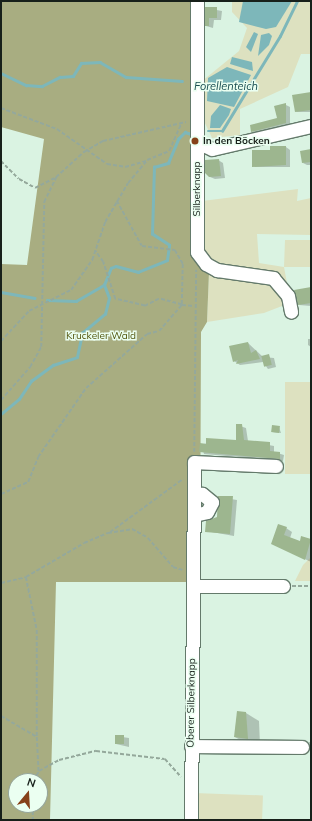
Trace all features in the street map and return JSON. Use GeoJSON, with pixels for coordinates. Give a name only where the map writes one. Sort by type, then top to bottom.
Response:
{"type":"FeatureCollection","features":[{"type":"Feature","properties":{"kind":"street","name":"Silberknapp"},"geometry":{"type":"LineString","coordinates":[[196,1],[199,143],[195,168],[197,252]]}},
{"type":"Feature","properties":{"kind":"street"},"geometry":{"type":"LineString","coordinates":[[199,143],[212,149],[311,126]]}},
{"type":"Feature","properties":{"kind":"street"},"geometry":{"type":"LineString","coordinates":[[197,252],[206,264],[217,270],[273,278],[288,296],[291,312]]}},
{"type":"Feature","properties":{"kind":"street"},"geometry":{"type":"LineString","coordinates":[[194,462],[276,466]]}},
{"type":"Feature","properties":{"kind":"street","name":"Oberer Silberknapp"},"geometry":{"type":"LineString","coordinates":[[191,820],[194,462]]}},
{"type":"Feature","properties":{"kind":"street"},"geometry":{"type":"LineString","coordinates":[[194,496],[206,495],[212,502],[207,512],[194,516]]}},
{"type":"Feature","properties":{"kind":"street"},"geometry":{"type":"LineString","coordinates":[[193,580],[282,586]]}},
{"type":"Feature","properties":{"kind":"street"},"geometry":{"type":"LineString","coordinates":[[191,746],[302,747]]}},
{"type":"Feature","properties":{"kind":"path"},"geometry":{"type":"LineString","coordinates":[[1,108],[19,117],[46,124],[90,148],[106,164],[125,168],[169,151],[181,124],[103,142],[90,148],[56,177],[34,188],[19,179],[1,161]]}},
{"type":"Feature","properties":{"kind":"path"},"geometry":{"type":"LineString","coordinates":[[1,342],[42,303],[71,290],[95,251],[105,222],[117,201],[147,160]]}},
{"type":"Feature","properties":{"kind":"path"},"geometry":{"type":"LineString","coordinates":[[1,400],[38,356],[43,338],[42,303],[44,202],[56,177]]}},
{"type":"Feature","properties":{"kind":"path"},"geometry":{"type":"LineString","coordinates":[[1,494],[28,482],[38,457],[86,388],[148,334],[159,330],[182,305],[183,264],[175,250],[142,246],[117,201]]}},
{"type":"Feature","properties":{"kind":"path"},"geometry":{"type":"LineString","coordinates":[[95,251],[115,299],[145,306],[159,299],[182,305],[195,306]]}},
{"type":"Feature","properties":{"kind":"path"},"geometry":{"type":"LineString","coordinates":[[194,462],[195,306],[197,252]]}},
{"type":"Feature","properties":{"kind":"path"},"geometry":{"type":"LineString","coordinates":[[1,583],[26,577],[108,533],[183,479],[194,482]]}},
{"type":"Feature","properties":{"kind":"path"},"geometry":{"type":"LineString","coordinates":[[108,533],[132,529],[148,538],[173,567],[193,580]]}},
{"type":"Feature","properties":{"kind":"path"},"geometry":{"type":"LineString","coordinates":[[26,577],[37,630],[37,737],[39,771],[59,760],[96,751],[149,755],[165,759],[191,792]]}},
{"type":"Feature","properties":{"kind":"path"},"geometry":{"type":"LineString","coordinates":[[282,586],[311,586]]}},
{"type":"Feature","properties":{"kind":"path"},"geometry":{"type":"LineString","coordinates":[[1,716],[37,737]]}},
{"type":"Feature","properties":{"kind":"green space","name":"Kruckeler Wald"},"geometry":{"type":"Polygon","coordinates":[[[1,1],[194,1],[195,254],[209,272],[207,322],[201,332],[200,582],[56,582],[50,820],[1,820],[1,264],[27,265],[44,139],[1,127],[1,1]]]}},
{"type":"Feature","properties":{"kind":"green space"},"geometry":{"type":"Polygon","coordinates":[[[232,1],[311,1],[311,54],[301,54],[288,87],[240,109],[240,135],[212,138],[203,119],[201,82],[239,51],[247,28],[232,12],[232,1]]]}},
{"type":"Feature","properties":{"kind":"green space"},"geometry":{"type":"Polygon","coordinates":[[[298,189],[297,201],[311,198],[311,235],[257,234],[259,263],[284,267],[287,283],[282,306],[264,313],[207,322],[209,272],[201,267],[194,202],[298,189]]]}},
{"type":"Feature","properties":{"kind":"green space"},"geometry":{"type":"Polygon","coordinates":[[[285,240],[311,240],[311,267],[284,267],[285,240]]]}},
{"type":"Feature","properties":{"kind":"green space"},"geometry":{"type":"Polygon","coordinates":[[[285,382],[311,382],[311,474],[285,474],[285,382]]]}},
{"type":"Feature","properties":{"kind":"green space"},"geometry":{"type":"Polygon","coordinates":[[[311,557],[311,581],[295,581],[303,565],[311,557]]]}},
{"type":"Feature","properties":{"kind":"green space"},"geometry":{"type":"Polygon","coordinates":[[[194,793],[263,795],[262,820],[193,820],[194,793]]]}},
{"type":"Feature","properties":{"kind":"water"},"geometry":{"type":"Polygon","coordinates":[[[243,1],[292,1],[276,27],[266,29],[239,22],[243,1]]]}},
{"type":"Feature","properties":{"kind":"water"},"geometry":{"type":"Polygon","coordinates":[[[254,32],[258,34],[251,52],[246,47],[254,32]]]}},
{"type":"Feature","properties":{"kind":"water"},"geometry":{"type":"Polygon","coordinates":[[[269,33],[272,36],[269,45],[258,56],[261,35],[269,33]]]}},
{"type":"Feature","properties":{"kind":"water","name":"Forellenteich"},"geometry":{"type":"Polygon","coordinates":[[[232,57],[252,62],[253,71],[230,64],[232,57]]]}},
{"type":"Feature","properties":{"kind":"water","name":"Forellenteich"},"geometry":{"type":"Polygon","coordinates":[[[227,67],[251,75],[234,107],[207,101],[208,78],[227,67]]]}},
{"type":"Feature","properties":{"kind":"water","name":"Forellenteich"},"geometry":{"type":"Polygon","coordinates":[[[220,105],[231,109],[229,115],[220,128],[210,128],[211,116],[220,105]]]}},
{"type":"Feature","properties":{"kind":"building"},"geometry":{"type":"Polygon","coordinates":[[[205,7],[217,7],[217,18],[209,18],[209,26],[205,26],[205,7]]]}},
{"type":"Feature","properties":{"kind":"building"},"geometry":{"type":"Polygon","coordinates":[[[311,92],[311,110],[295,112],[292,95],[311,92]]]}},
{"type":"Feature","properties":{"kind":"building"},"geometry":{"type":"Polygon","coordinates":[[[286,103],[286,123],[251,132],[250,125],[277,118],[274,106],[286,103]]]}},
{"type":"Feature","properties":{"kind":"building"},"geometry":{"type":"Polygon","coordinates":[[[270,146],[286,146],[286,165],[252,167],[252,150],[270,150],[270,146]]]}},
{"type":"Feature","properties":{"kind":"building"},"geometry":{"type":"Polygon","coordinates":[[[311,149],[311,162],[302,163],[300,151],[311,149]]]}},
{"type":"Feature","properties":{"kind":"building"},"geometry":{"type":"Polygon","coordinates":[[[219,159],[221,176],[209,177],[205,173],[205,160],[219,159]]]}},
{"type":"Feature","properties":{"kind":"building"},"geometry":{"type":"Polygon","coordinates":[[[311,287],[311,303],[298,305],[294,290],[311,287]]]}},
{"type":"Feature","properties":{"kind":"building"},"geometry":{"type":"Polygon","coordinates":[[[248,342],[251,353],[256,350],[260,359],[236,364],[238,360],[233,362],[229,346],[248,342]]]}},
{"type":"Feature","properties":{"kind":"building"},"geometry":{"type":"Polygon","coordinates":[[[269,354],[272,365],[264,367],[261,356],[269,354]]]}},
{"type":"Feature","properties":{"kind":"building"},"geometry":{"type":"Polygon","coordinates":[[[236,424],[242,424],[244,440],[270,442],[270,451],[280,452],[280,459],[199,452],[200,443],[206,444],[206,438],[236,440],[236,424]]]}},
{"type":"Feature","properties":{"kind":"building"},"geometry":{"type":"Polygon","coordinates":[[[272,425],[280,426],[279,433],[271,432],[272,425]]]}},
{"type":"Feature","properties":{"kind":"building"},"geometry":{"type":"Polygon","coordinates":[[[218,496],[233,496],[230,534],[205,532],[206,521],[217,517],[218,496]]]}},
{"type":"Feature","properties":{"kind":"building"},"geometry":{"type":"Polygon","coordinates":[[[278,524],[287,527],[284,535],[300,541],[301,536],[311,539],[305,560],[271,544],[278,524]]]}},
{"type":"Feature","properties":{"kind":"building"},"geometry":{"type":"Polygon","coordinates":[[[237,711],[246,712],[248,739],[234,737],[237,711]]]}},
{"type":"Feature","properties":{"kind":"building"},"geometry":{"type":"Polygon","coordinates":[[[115,735],[124,735],[124,744],[115,744],[115,735]]]}},
{"type":"Feature","properties":{"kind":"waterway"},"geometry":{"type":"LineString","coordinates":[[208,131],[222,131],[280,36],[297,1]]}},
{"type":"Feature","properties":{"kind":"waterway"},"geometry":{"type":"LineString","coordinates":[[1,73],[26,85],[42,86],[60,77],[73,76],[81,63],[100,62],[126,77],[182,81]]}},
{"type":"Feature","properties":{"kind":"waterway"},"geometry":{"type":"LineString","coordinates":[[1,414],[19,399],[31,381],[53,365],[77,357],[82,333],[105,314],[109,298],[104,285],[111,268],[116,266],[138,272],[167,260],[169,245],[152,234],[154,167],[168,163],[178,139],[185,132],[191,134]]}},
{"type":"Feature","properties":{"kind":"waterway"},"geometry":{"type":"LineString","coordinates":[[47,300],[76,301],[104,285]]}},
{"type":"Feature","properties":{"kind":"waterway"},"geometry":{"type":"LineString","coordinates":[[1,292],[34,298]]}},
{"type":"Feature","properties":{"kind":"place","name":"In den Böcken"},"geometry":{"type":"Point","coordinates":[195,141]}}]}
